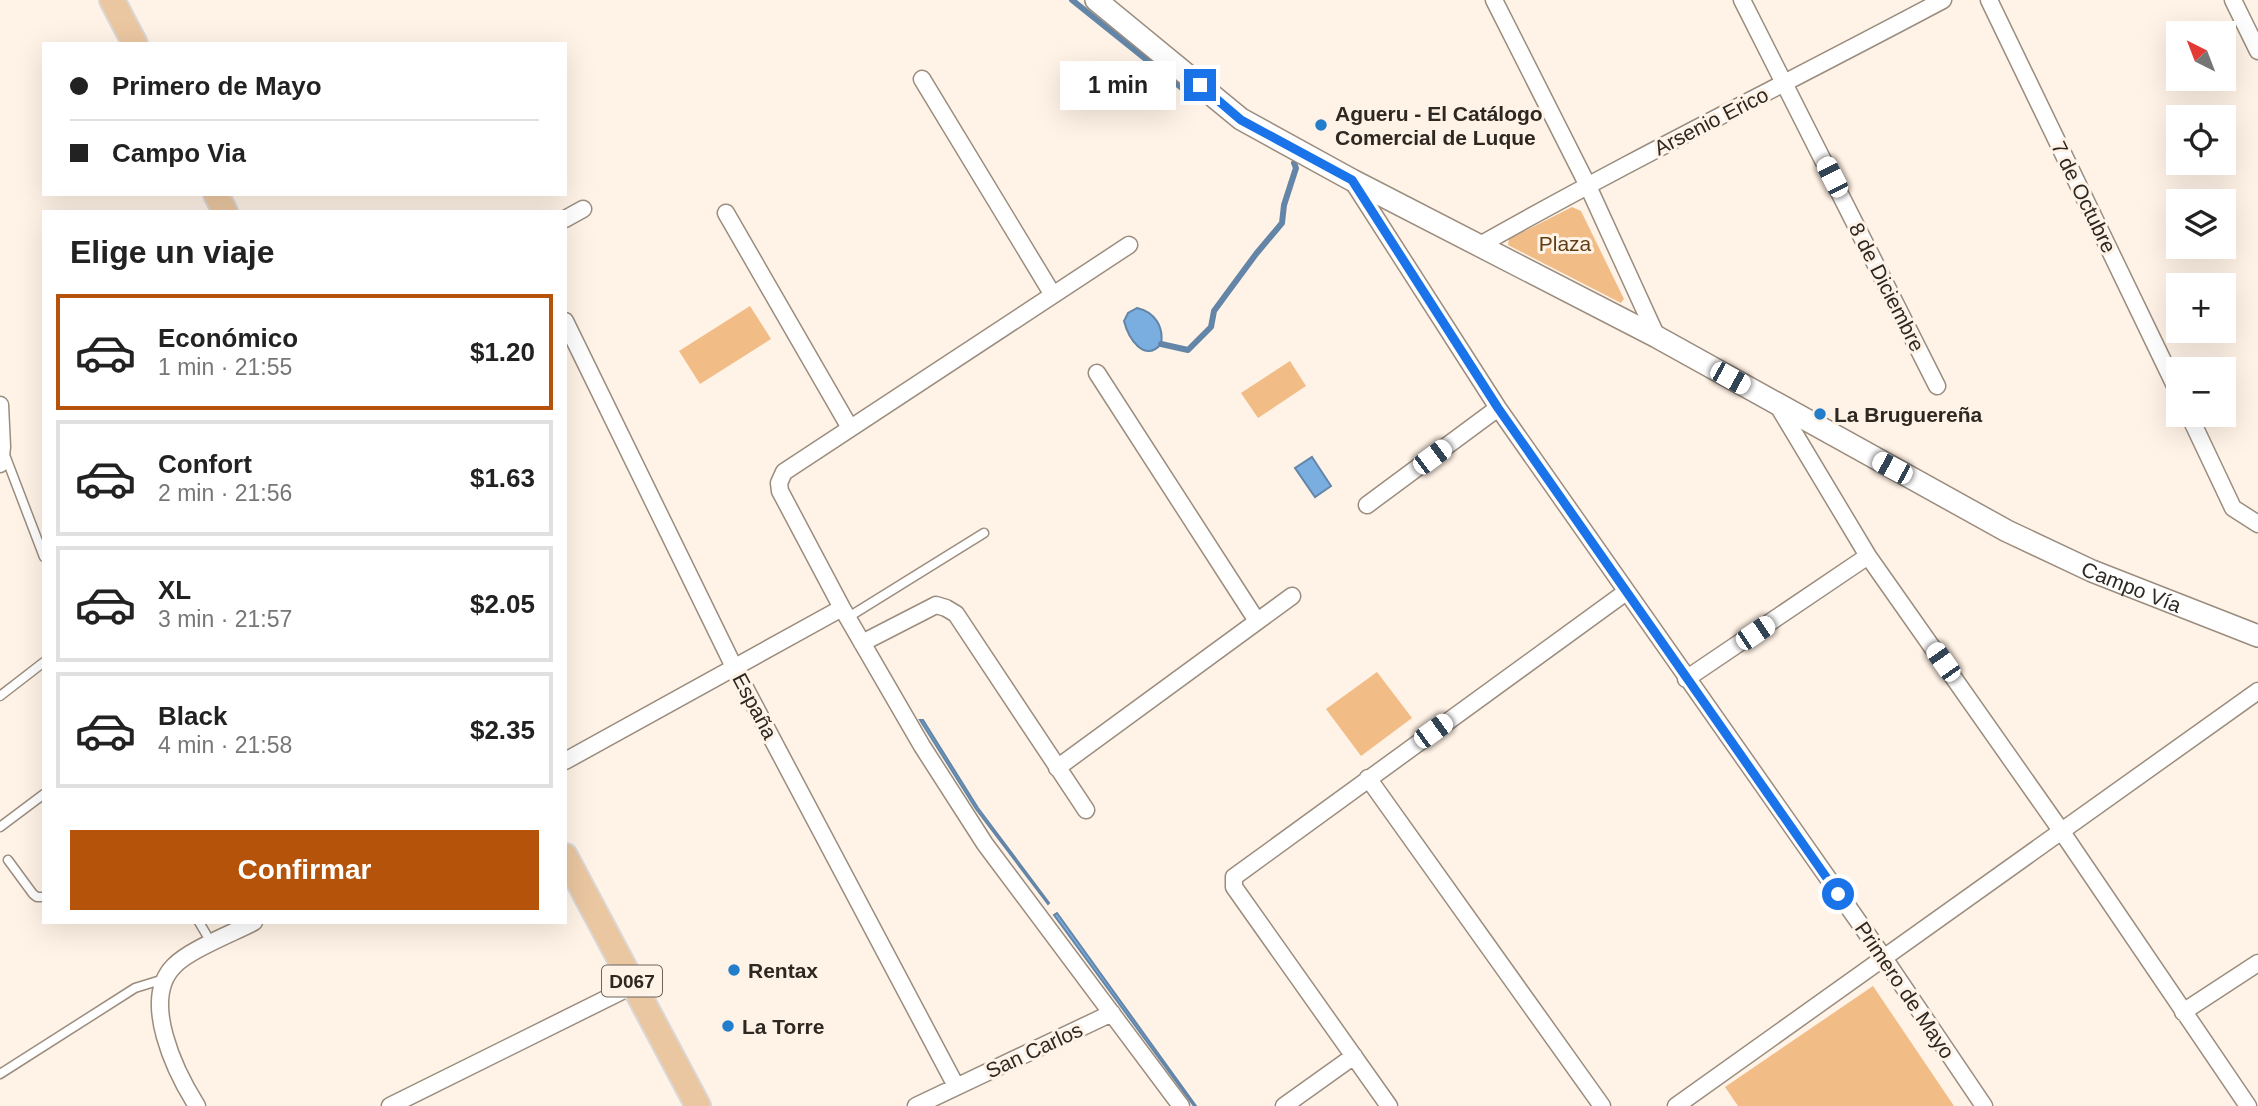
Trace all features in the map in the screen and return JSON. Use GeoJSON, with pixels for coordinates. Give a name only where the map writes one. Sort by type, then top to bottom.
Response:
{"type":"FeatureCollection","features":[{"type":"Feature","properties":{"kind":"main road"},"geometry":{"type":"LineString","coordinates":[[112,0],[134,42]]}},
{"type":"Feature","properties":{"kind":"main road","name":"D067"},"geometry":{"type":"LineString","coordinates":[[567,860],[698,1106]]}},
{"type":"Feature","properties":{"kind":"street","name":"Campo Vía"},"geometry":{"type":"LineString","coordinates":[[1096,0],[1241,120],[1657,337],[2007,531],[2092,570],[2258,636]]}},
{"type":"Feature","properties":{"kind":"street"},"geometry":{"type":"LineString","coordinates":[[1494,0],[1587,184],[1657,337]]}},
{"type":"Feature","properties":{"kind":"street","name":"8 de Diciembre"},"geometry":{"type":"LineString","coordinates":[[1742,0],[1937,386]]}},
{"type":"Feature","properties":{"kind":"street","name":"Arsenio Erico"},"geometry":{"type":"LineString","coordinates":[[1480,246],[1587,184],[1785,84],[1942,0]]}},
{"type":"Feature","properties":{"kind":"street","name":"7 de Octubre"},"geometry":{"type":"LineString","coordinates":[[1989,0],[2166,367]]}},
{"type":"Feature","properties":{"kind":"street"},"geometry":{"type":"LineString","coordinates":[[2233,0],[2258,51]]}},
{"type":"Feature","properties":{"kind":"street"},"geometry":{"type":"LineString","coordinates":[[922,79],[1053,295]]}},
{"type":"Feature","properties":{"kind":"street","name":"Primero de Mayo"},"geometry":{"type":"LineString","coordinates":[[1352,180],[1498,408],[1884,958],[1984,1106]]}},
{"type":"Feature","properties":{"kind":"street"},"geometry":{"type":"LineString","coordinates":[[567,218],[583,209]]}},
{"type":"Feature","properties":{"kind":"street"},"geometry":{"type":"LineString","coordinates":[[726,213],[850,428]]}},
{"type":"Feature","properties":{"kind":"street"},"geometry":{"type":"LineString","coordinates":[[1129,245],[785,472],[779,483],[780,491],[862,643],[922,746],[985,844],[1181,1106]]}},
{"type":"Feature","properties":{"kind":"street","name":"España"},"geometry":{"type":"LineString","coordinates":[[567,325],[734,667],[956,1086]]}},
{"type":"Feature","properties":{"kind":"street"},"geometry":{"type":"LineString","coordinates":[[1097,373],[1257,621]]}},
{"type":"Feature","properties":{"kind":"street"},"geometry":{"type":"LineString","coordinates":[[0,405],[0,464]]}},
{"type":"Feature","properties":{"kind":"street"},"geometry":{"type":"LineString","coordinates":[[1778,406],[1868,556],[2062,832],[2248,1106]]}},
{"type":"Feature","properties":{"kind":"street"},"geometry":{"type":"LineString","coordinates":[[1367,505],[1498,408]]}},
{"type":"Feature","properties":{"kind":"street"},"geometry":{"type":"LineString","coordinates":[[2195,427],[2233,508],[2258,524]]}},
{"type":"Feature","properties":{"kind":"street"},"geometry":{"type":"LineString","coordinates":[[1686,679],[1868,556]]}},
{"type":"Feature","properties":{"kind":"street"},"geometry":{"type":"LineString","coordinates":[[1389,1106],[1234,887],[1236,874],[1626,592]]}},
{"type":"Feature","properties":{"kind":"street"},"geometry":{"type":"LineString","coordinates":[[1057,768],[1292,596]]}},
{"type":"Feature","properties":{"kind":"street"},"geometry":{"type":"LineString","coordinates":[[862,643],[936,605],[952,611],[1086,810]]}},
{"type":"Feature","properties":{"kind":"street"},"geometry":{"type":"LineString","coordinates":[[567,760],[734,667],[845,613]]}},
{"type":"Feature","properties":{"kind":"street"},"geometry":{"type":"LineString","coordinates":[[1676,1106],[2258,691]]}},
{"type":"Feature","properties":{"kind":"street"},"geometry":{"type":"LineString","coordinates":[[1368,778],[1602,1106]]}},
{"type":"Feature","properties":{"kind":"street"},"geometry":{"type":"LineString","coordinates":[[197,1106],[174,1065],[161,1020],[159,998],[164,979],[180,960],[250,924]]}},
{"type":"Feature","properties":{"kind":"street"},"geometry":{"type":"LineString","coordinates":[[2183,1012],[2258,963]]}},
{"type":"Feature","properties":{"kind":"street"},"geometry":{"type":"LineString","coordinates":[[390,1106],[634,985]]}},
{"type":"Feature","properties":{"kind":"street","name":"San Carlos"},"geometry":{"type":"LineString","coordinates":[[916,1106],[1112,1013]]}},
{"type":"Feature","properties":{"kind":"street"},"geometry":{"type":"LineString","coordinates":[[1284,1106],[1353,1056]]}},
{"type":"Feature","properties":{"kind":"lane"},"geometry":{"type":"LineString","coordinates":[[2,447],[42,552]]}},
{"type":"Feature","properties":{"kind":"lane"},"geometry":{"type":"LineString","coordinates":[[845,613],[984,533]]}},
{"type":"Feature","properties":{"kind":"lane"},"geometry":{"type":"LineString","coordinates":[[0,696],[42,664]]}},
{"type":"Feature","properties":{"kind":"lane"},"geometry":{"type":"LineString","coordinates":[[0,827],[42,796]]}},
{"type":"Feature","properties":{"kind":"lane"},"geometry":{"type":"LineString","coordinates":[[8,860],[33,894],[42,897]]}},
{"type":"Feature","properties":{"kind":"lane"},"geometry":{"type":"LineString","coordinates":[[200,924],[212,944]]}},
{"type":"Feature","properties":{"kind":"lane"},"geometry":{"type":"LineString","coordinates":[[0,1074],[135,988],[164,979]]}},
{"type":"Feature","properties":{"kind":"green space","name":"Plaza"},"geometry":{"type":"Polygon","coordinates":[[[1572,207],[1581,211],[1624,299],[1621,303],[1508,245],[1509,239],[1572,207]]]}},
{"type":"Feature","properties":{"kind":"green space"},"geometry":{"type":"Polygon","coordinates":[[[750,306],[771,339],[700,384],[679,351],[750,306]]]}},
{"type":"Feature","properties":{"kind":"green space"},"geometry":{"type":"Polygon","coordinates":[[[1290,361],[1306,386],[1258,418],[1241,393],[1290,361]]]}},
{"type":"Feature","properties":{"kind":"green space"},"geometry":{"type":"Polygon","coordinates":[[[1377,672],[1412,718],[1361,756],[1326,709],[1377,672]]]}},
{"type":"Feature","properties":{"kind":"green space"},"geometry":{"type":"Polygon","coordinates":[[[1873,986],[1954,1106],[1738,1106],[1725,1087],[1873,986]]]}},
{"type":"Feature","properties":{"kind":"water"},"geometry":{"type":"Polygon","coordinates":[[[1137,308],[1149,313],[1157,321],[1162,338],[1161,344],[1155,349],[1143,350],[1133,341],[1126,327],[1124,321],[1128,313],[1137,308]]]}},
{"type":"Feature","properties":{"kind":"water"},"geometry":{"type":"Polygon","coordinates":[[[1312,457],[1331,486],[1315,497],[1295,468],[1312,457]]]}},
{"type":"Feature","properties":{"kind":"water"},"geometry":{"type":"Polygon","coordinates":[[[920,720],[923,720],[978,808],[1048,904],[976,809],[920,720]]]}},
{"type":"Feature","properties":{"kind":"water"},"geometry":{"type":"Polygon","coordinates":[[[1057,913],[1196,1106],[1054,915],[1057,913]]]}},
{"type":"Feature","properties":{"kind":"waterway"},"geometry":{"type":"LineString","coordinates":[[1072,0],[1183,89]]}},
{"type":"Feature","properties":{"kind":"waterway"},"geometry":{"type":"LineString","coordinates":[[1161,344],[1188,350],[1211,327],[1214,311],[1282,223],[1284,205],[1296,168],[1294,163]]}},
{"type":"Feature","properties":{"kind":"place","name":"Agueru - El Catálogo Comercial de Luque"},"geometry":{"type":"Point","coordinates":[1321,125]}},
{"type":"Feature","properties":{"kind":"place","name":"La Bruguereña"},"geometry":{"type":"Point","coordinates":[1820,414]}},
{"type":"Feature","properties":{"kind":"place","name":"Rentax"},"geometry":{"type":"Point","coordinates":[734,970]}},
{"type":"Feature","properties":{"kind":"place","name":"La Torre"},"geometry":{"type":"Point","coordinates":[728,1026]}},
{"type":"Feature","properties":{"kind":"route"},"geometry":{"type":"LineString","coordinates":[[1200,85],[1241,120],[1352,180],[1498,408],[1838,894]]}}]}
